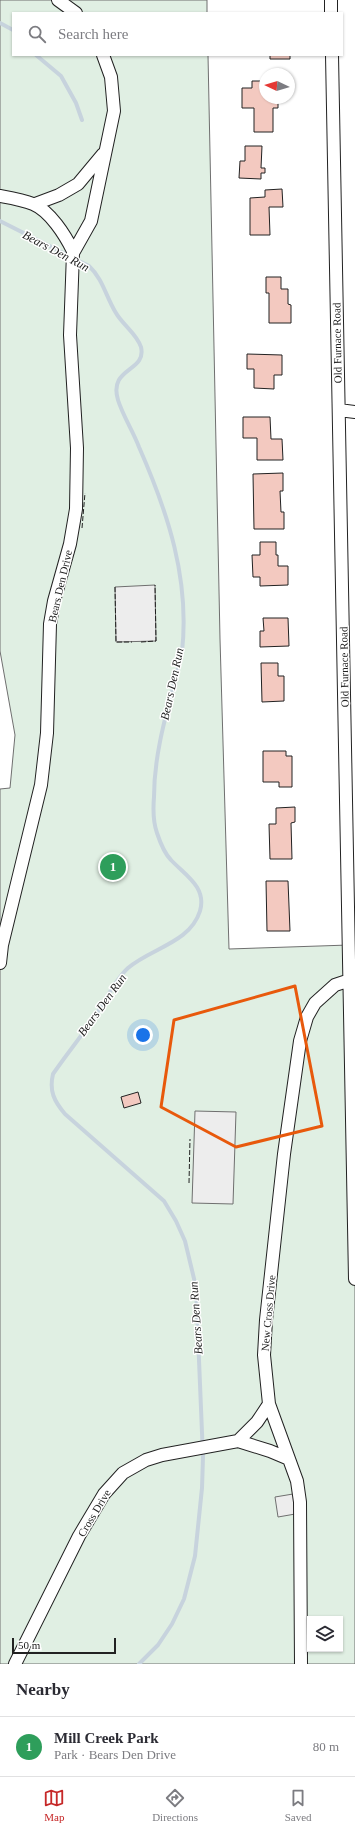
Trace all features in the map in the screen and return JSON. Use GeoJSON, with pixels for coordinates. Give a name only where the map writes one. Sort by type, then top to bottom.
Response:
{"type":"FeatureCollection","features":[{"type":"Feature","properties":{"kind":"street"},"geometry":{"type":"LineString","coordinates":[[58,0],[75,12]]}},
{"type":"Feature","properties":{"kind":"street"},"geometry":{"type":"LineString","coordinates":[[331,0],[331,12]]}},
{"type":"Feature","properties":{"kind":"street"},"geometry":{"type":"LineString","coordinates":[[73,252],[91,221],[98,194],[104,153],[114,105],[111,77],[103,56]]}},
{"type":"Feature","properties":{"kind":"street","name":"Old Furnace Road"},"geometry":{"type":"LineString","coordinates":[[332,56],[339,410],[351,841],[350,980],[355,1279]]}},
{"type":"Feature","properties":{"kind":"street"},"geometry":{"type":"LineString","coordinates":[[35,204],[59,195],[78,184],[104,153]]}},
{"type":"Feature","properties":{"kind":"street"},"geometry":{"type":"LineString","coordinates":[[0,196],[35,204],[50,217],[63,232],[73,252]]}},
{"type":"Feature","properties":{"kind":"street","name":"Bears Den Drive"},"geometry":{"type":"LineString","coordinates":[[0,963],[2,945],[41,785],[47,733],[50,624],[54,601],[70,544],[76,509],[77,448],[71,354],[73,252]]}},
{"type":"Feature","properties":{"kind":"street"},"geometry":{"type":"LineString","coordinates":[[339,410],[355,412]]}},
{"type":"Feature","properties":{"kind":"street","name":"New Cross Drive"},"geometry":{"type":"LineString","coordinates":[[301,1664],[300,1502],[297,1480],[269,1404],[264,1355],[266,1320],[284,1154],[300,1041],[307,1017],[315,1002],[335,985],[350,980]]}},
{"type":"Feature","properties":{"kind":"street"},"geometry":{"type":"LineString","coordinates":[[238,1441],[257,1422],[269,1404]]}},
{"type":"Feature","properties":{"kind":"street","name":"Cross Drive"},"geometry":{"type":"LineString","coordinates":[[15,1664],[79,1536],[112,1484],[123,1472],[162,1455],[238,1441],[270,1451],[289,1459]]}},
{"type":"Feature","properties":{"kind":"highlighted area"},"geometry":{"type":"Polygon","coordinates":[[[295,986],[322,1126],[236,1147],[161,1107],[174,1020],[295,986]]]}},
{"type":"Feature","properties":{"kind":"green space"},"geometry":{"type":"Polygon","coordinates":[[[0,0],[207,0],[207,12],[12,12],[12,56],[208,56],[220,639],[229,949],[349,945],[355,1279],[355,1664],[0,1664],[0,789],[10,788],[15,735],[0,651],[0,0]]]}},
{"type":"Feature","properties":{"kind":"shaded area"},"geometry":{"type":"Polygon","coordinates":[[[155,585],[156,641],[116,642],[115,587],[155,585]]]}},
{"type":"Feature","properties":{"kind":"shaded area"},"geometry":{"type":"Polygon","coordinates":[[[195,1111],[236,1112],[233,1204],[192,1203],[195,1111]]]}},
{"type":"Feature","properties":{"kind":"shaded area"},"geometry":{"type":"Polygon","coordinates":[[[299,1493],[301,1513],[278,1517],[275,1497],[299,1493]]]}},
{"type":"Feature","properties":{"kind":"building"},"geometry":{"type":"Polygon","coordinates":[[[270,56],[290,56],[290,59],[270,59],[270,56]]]}},
{"type":"Feature","properties":{"kind":"building"},"geometry":{"type":"Polygon","coordinates":[[[252,81],[259,81],[259,104],[278,104],[278,108],[273,108],[273,132],[254,132],[254,108],[242,108],[242,88],[252,88],[252,81]]]}},
{"type":"Feature","properties":{"kind":"building"},"geometry":{"type":"Polygon","coordinates":[[[245,146],[262,146],[261,168],[265,168],[265,173],[261,173],[261,179],[239,178],[240,161],[245,161],[245,146]]]}},
{"type":"Feature","properties":{"kind":"building"},"geometry":{"type":"Polygon","coordinates":[[[282,189],[283,207],[269,207],[270,235],[250,235],[250,198],[265,197],[265,190],[282,189]]]}},
{"type":"Feature","properties":{"kind":"building"},"geometry":{"type":"Polygon","coordinates":[[[266,277],[281,277],[281,289],[288,289],[288,304],[291,305],[291,323],[269,323],[269,293],[266,293],[266,277]]]}},
{"type":"Feature","properties":{"kind":"building"},"geometry":{"type":"Polygon","coordinates":[[[247,354],[282,355],[282,375],[274,375],[274,389],[254,388],[254,369],[247,369],[247,354]]]}},
{"type":"Feature","properties":{"kind":"building"},"geometry":{"type":"Polygon","coordinates":[[[243,417],[270,417],[271,439],[282,439],[283,460],[257,460],[257,438],[243,438],[243,417]]]}},
{"type":"Feature","properties":{"kind":"building"},"geometry":{"type":"Polygon","coordinates":[[[283,473],[283,491],[280,491],[281,512],[284,512],[284,529],[254,529],[253,474],[283,473]]]}},
{"type":"Feature","properties":{"kind":"building"},"geometry":{"type":"Polygon","coordinates":[[[260,542],[276,542],[278,566],[288,566],[288,585],[260,586],[260,577],[253,577],[252,555],[260,555],[260,542]]]}},
{"type":"Feature","properties":{"kind":"building"},"geometry":{"type":"Polygon","coordinates":[[[263,618],[288,618],[289,646],[260,647],[260,631],[264,631],[263,618]]]}},
{"type":"Feature","properties":{"kind":"building"},"geometry":{"type":"Polygon","coordinates":[[[261,663],[278,663],[278,676],[284,676],[284,701],[262,702],[261,663]]]}},
{"type":"Feature","properties":{"kind":"building"},"geometry":{"type":"Polygon","coordinates":[[[263,751],[286,751],[286,756],[292,756],[292,787],[279,787],[279,782],[263,782],[263,751]]]}},
{"type":"Feature","properties":{"kind":"building"},"geometry":{"type":"Polygon","coordinates":[[[295,807],[295,822],[291,823],[292,859],[270,859],[269,824],[276,824],[276,808],[295,807]]]}},
{"type":"Feature","properties":{"kind":"building"},"geometry":{"type":"Polygon","coordinates":[[[266,881],[288,881],[290,931],[267,931],[266,881]]]}},
{"type":"Feature","properties":{"kind":"building"},"geometry":{"type":"Polygon","coordinates":[[[138,1092],[141,1103],[124,1108],[121,1097],[138,1092]]]}},
{"type":"Feature","properties":{"kind":"waterway"},"geometry":{"type":"LineString","coordinates":[[0,23],[12,29]]}},
{"type":"Feature","properties":{"kind":"waterway"},"geometry":{"type":"LineString","coordinates":[[37,56],[61,76],[76,103],[82,120]]}},
{"type":"Feature","properties":{"kind":"waterway","name":"Bears Den Run"},"geometry":{"type":"LineString","coordinates":[[0,221],[89,266],[98,277],[119,317],[139,342],[141,347],[139,361],[122,375],[118,381],[116,389],[118,400],[137,441],[159,497],[180,572],[183,598],[184,625],[182,652],[160,742],[153,806],[155,824],[161,844],[171,860],[198,888],[201,903],[200,911],[195,922],[188,931],[169,944],[137,961],[124,972],[116,982],[94,1018],[53,1074],[52,1080],[53,1096],[65,1114],[164,1201],[176,1221],[185,1241],[196,1287],[203,1457],[202,1488],[195,1556],[184,1599],[172,1624],[158,1645],[139,1664]]}},
{"type":"Feature","properties":{"kind":"fence"},"geometry":{"type":"LineString","coordinates":[[82,528],[85,493]]}},
{"type":"Feature","properties":{"kind":"fence"},"geometry":{"type":"LineString","coordinates":[[141,642],[156,641],[155,585]]}},
{"type":"Feature","properties":{"kind":"fence"},"geometry":{"type":"LineString","coordinates":[[115,587],[116,642],[132,642]]}},
{"type":"Feature","properties":{"kind":"fence"},"geometry":{"type":"LineString","coordinates":[[189,1183],[190,1139]]}},
{"type":"Feature","properties":{"kind":"place","name":"Mill Creek Park"},"geometry":{"type":"Point","coordinates":[113,867]}}]}
